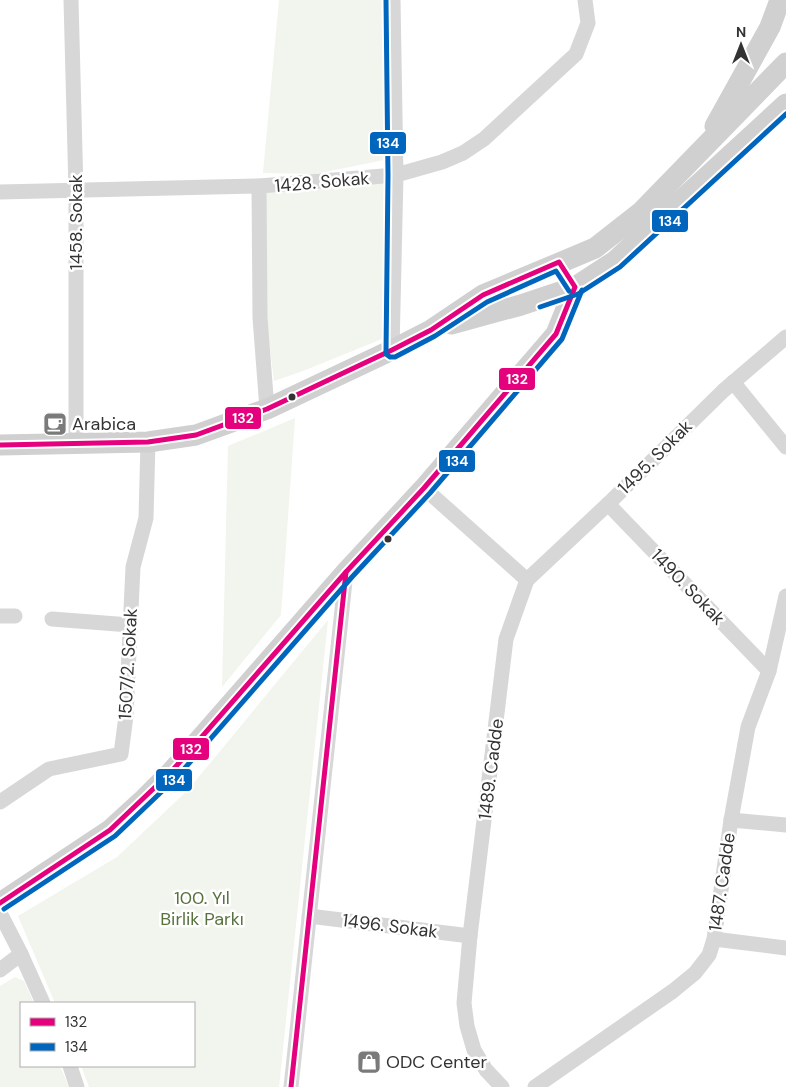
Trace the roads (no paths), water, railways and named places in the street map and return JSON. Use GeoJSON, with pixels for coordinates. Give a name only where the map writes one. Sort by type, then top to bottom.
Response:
{"type":"FeatureCollection","features":[{"type":"Feature","properties":{"kind":"main road"},"geometry":{"type":"LineString","coordinates":[[703,148],[770,27],[780,0]]}},
{"type":"Feature","properties":{"kind":"main road"},"geometry":{"type":"LineString","coordinates":[[0,445],[148,442],[196,435],[267,409],[392,350],[431,330],[483,295],[595,248],[641,212],[786,63]]}},
{"type":"Feature","properties":{"kind":"main road"},"geometry":{"type":"LineString","coordinates":[[431,330],[542,299],[574,287],[615,261],[786,104]]}},
{"type":"Feature","properties":{"kind":"main road"},"geometry":{"type":"LineString","coordinates":[[559,262],[574,287]]}},
{"type":"Feature","properties":{"kind":"main road"},"geometry":{"type":"LineString","coordinates":[[532,274],[556,334]]}},
{"type":"Feature","properties":{"kind":"main road"},"geometry":{"type":"LineString","coordinates":[[0,903],[110,830],[144,800],[201,738],[346,572],[424,488],[556,334],[574,287]]}},
{"type":"Feature","properties":{"kind":"street","name":"1458. Sokak"},"geometry":{"type":"LineString","coordinates":[[71,0],[76,190],[76,444]]}},
{"type":"Feature","properties":{"kind":"street"},"geometry":{"type":"LineString","coordinates":[[392,350],[396,176],[393,0]]}},
{"type":"Feature","properties":{"kind":"street","name":"1428. Sokak"},"geometry":{"type":"LineString","coordinates":[[0,192],[259,186],[396,176],[442,162],[463,153],[484,139],[576,54],[588,23],[585,0]]}},
{"type":"Feature","properties":{"kind":"street"},"geometry":{"type":"LineString","coordinates":[[259,186],[260,318],[267,409]]}},
{"type":"Feature","properties":{"kind":"street","name":"1495. Sokak"},"geometry":{"type":"LineString","coordinates":[[527,580],[733,382],[786,337]]}},
{"type":"Feature","properties":{"kind":"street"},"geometry":{"type":"LineString","coordinates":[[733,382],[786,447]]}},
{"type":"Feature","properties":{"kind":"street","name":"1507/2. Sokak"},"geometry":{"type":"LineString","coordinates":[[0,802],[49,769],[120,754],[126,716],[134,567],[146,518],[148,442]]}},
{"type":"Feature","properties":{"kind":"street"},"geometry":{"type":"LineString","coordinates":[[424,488],[527,580]]}},
{"type":"Feature","properties":{"kind":"street","name":"1490. Sokak"},"geometry":{"type":"LineString","coordinates":[[608,504],[769,671]]}},
{"type":"Feature","properties":{"kind":"street"},"geometry":{"type":"LineString","coordinates":[[291,1087],[346,572]]}},
{"type":"Feature","properties":{"kind":"street","name":"1489. Cadde"},"geometry":{"type":"LineString","coordinates":[[502,1087],[486,1070],[474,1050],[467,1026],[464,1003],[470,936],[506,639],[527,580]]}},
{"type":"Feature","properties":{"kind":"street","name":"1487. Cadde"},"geometry":{"type":"LineString","coordinates":[[535,1087],[673,991],[695,973],[709,955],[714,939],[731,820],[748,727],[769,671],[786,596]]}},
{"type":"Feature","properties":{"kind":"street"},"geometry":{"type":"LineString","coordinates":[[52,619],[130,625]]}},
{"type":"Feature","properties":{"kind":"street"},"geometry":{"type":"LineString","coordinates":[[731,820],[786,825]]}},
{"type":"Feature","properties":{"kind":"street"},"geometry":{"type":"LineString","coordinates":[[0,913],[43,1002]]}},
{"type":"Feature","properties":{"kind":"street","name":"1496. Sokak"},"geometry":{"type":"LineString","coordinates":[[309,916],[470,936]]}},
{"type":"Feature","properties":{"kind":"street"},"geometry":{"type":"LineString","coordinates":[[714,939],[786,948]]}},
{"type":"Feature","properties":{"kind":"street"},"geometry":{"type":"LineString","coordinates":[[0,970],[21,954]]}},
{"type":"Feature","properties":{"kind":"street"},"geometry":{"type":"LineString","coordinates":[[70,1067],[77,1087]]}},
{"type":"Feature","properties":{"kind":"place","name":"Arabica"},"geometry":{"type":"Point","coordinates":[55,424]}},
{"type":"Feature","properties":{"kind":"place","name":"ODC Center"},"geometry":{"type":"Point","coordinates":[369,1062]}},
{"type":"Feature","properties":{"kind":"park label","name":"100. Yıl Birlik Parkı"},"geometry":{"type":"Point","coordinates":[202,908]}}]}
